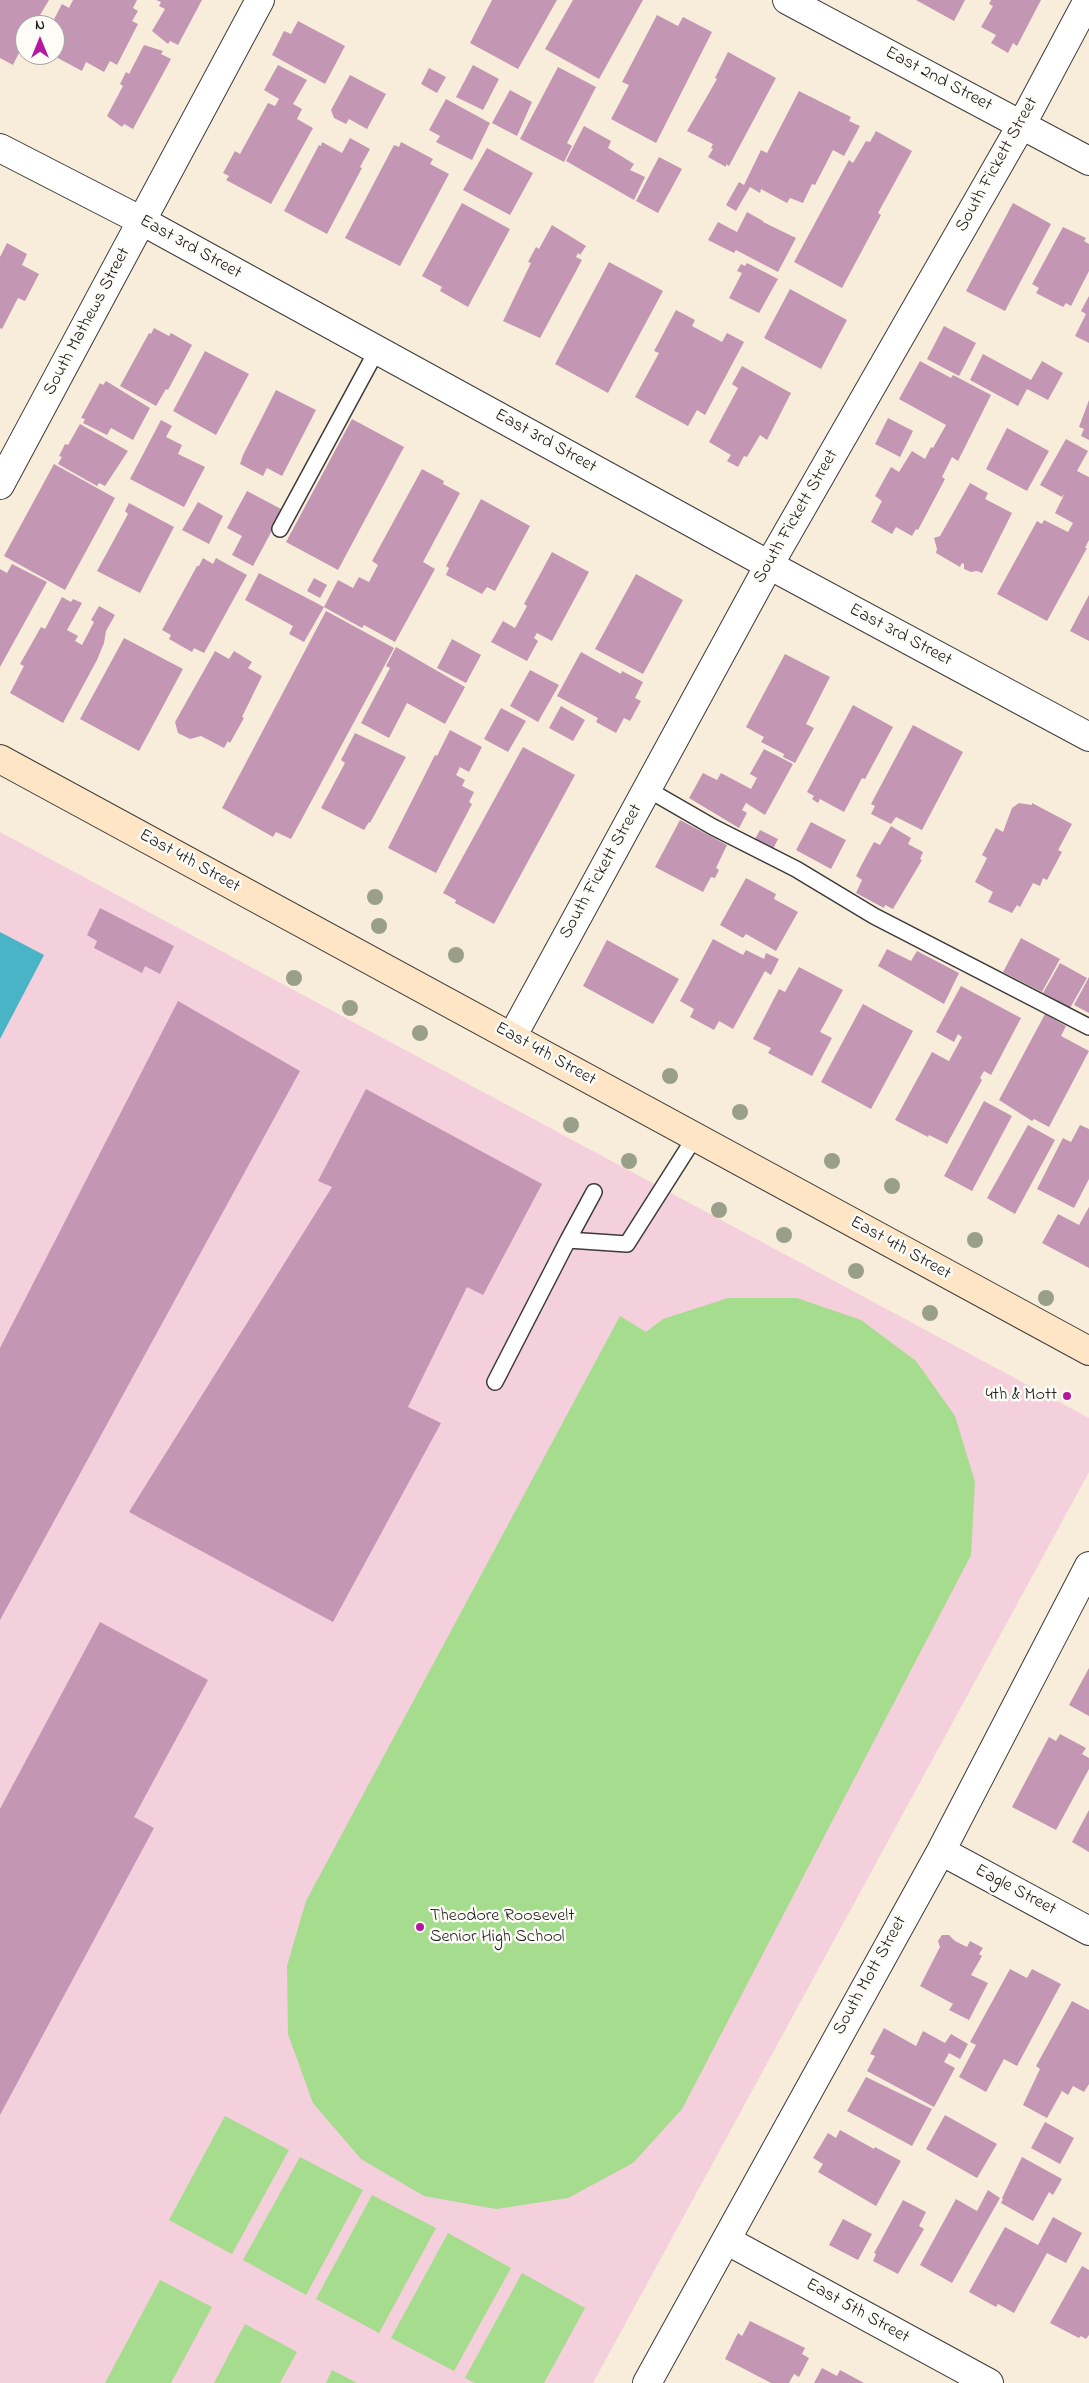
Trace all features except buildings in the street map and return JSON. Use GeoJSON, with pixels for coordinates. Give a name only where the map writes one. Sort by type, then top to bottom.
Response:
{"type":"FeatureCollection","features":[{"type":"Feature","properties":{"kind":"main road","name":"East 4th Street"},"geometry":{"type":"LineString","coordinates":[[0,759],[1089,1352]]}},
{"type":"Feature","properties":{"kind":"street","name":"South Mathews Street"},"geometry":{"type":"LineString","coordinates":[[0,485],[260,0]]}},
{"type":"Feature","properties":{"kind":"street","name":"East 2nd Street"},"geometry":{"type":"LineString","coordinates":[[787,0],[1089,161]]}},
{"type":"Feature","properties":{"kind":"street","name":"South Fickett Street"},"geometry":{"type":"LineString","coordinates":[[512,1037],[769,565],[1022,124],[1088,0]]}},
{"type":"Feature","properties":{"kind":"street","name":"East 3rd Street"},"geometry":{"type":"LineString","coordinates":[[0,148],[142,221],[769,565],[1089,737]]}},
{"type":"Feature","properties":{"kind":"street","name":"South Mott Street"},"geometry":{"type":"LineString","coordinates":[[647,2383],[941,1850],[1089,1566]]}},
{"type":"Feature","properties":{"kind":"street","name":"Eagle Street"},"geometry":{"type":"LineString","coordinates":[[941,1850],[1089,1931]]}},
{"type":"Feature","properties":{"kind":"street","name":"East 5th Street"},"geometry":{"type":"LineString","coordinates":[[726,2240],[989,2383]]}},
{"type":"Feature","properties":{"kind":"lane"},"geometry":{"type":"LineString","coordinates":[[280,529],[377,350]]}},
{"type":"Feature","properties":{"kind":"lane"},"geometry":{"type":"LineString","coordinates":[[647,790],[713,827],[796,869],[874,916],[1089,1027]]}},
{"type":"Feature","properties":{"kind":"lane"},"geometry":{"type":"LineString","coordinates":[[568,1240],[627,1244],[695,1137]]}},
{"type":"Feature","properties":{"kind":"lane"},"geometry":{"type":"LineString","coordinates":[[495,1382],[594,1192]]}},
{"type":"Feature","properties":{"kind":"shaded area","name":"Theodore Roosevelt Senior High School"},"geometry":{"type":"Polygon","coordinates":[[[0,832],[1089,1418],[1089,1472],[593,2383],[0,2383],[0,832]]]}},
{"type":"Feature","properties":{"kind":"green space"},"geometry":{"type":"Polygon","coordinates":[[[728,1298],[797,1298],[861,1320],[916,1361],[955,1416],[975,1482],[971,1555],[682,2109],[633,2163],[568,2198],[496,2209],[424,2196],[361,2159],[313,2103],[288,2034],[287,1966],[306,1901],[620,1316],[646,1332],[663,1319],[728,1298]]]}},
{"type":"Feature","properties":{"kind":"green space"},"geometry":{"type":"Polygon","coordinates":[[[225,2116],[289,2150],[232,2254],[169,2220],[225,2116]]]}},
{"type":"Feature","properties":{"kind":"green space"},"geometry":{"type":"Polygon","coordinates":[[[300,2157],[363,2190],[306,2295],[243,2260],[300,2157]]]}},
{"type":"Feature","properties":{"kind":"green space"},"geometry":{"type":"Polygon","coordinates":[[[372,2195],[436,2228],[379,2333],[316,2299],[372,2195]]]}},
{"type":"Feature","properties":{"kind":"green space"},"geometry":{"type":"Polygon","coordinates":[[[448,2233],[511,2268],[454,2371],[391,2338],[448,2233]]]}},
{"type":"Feature","properties":{"kind":"green space"},"geometry":{"type":"Polygon","coordinates":[[[522,2273],[585,2308],[544,2383],[475,2383],[465,2378],[522,2273]]]}},
{"type":"Feature","properties":{"kind":"green space"},"geometry":{"type":"Polygon","coordinates":[[[160,2280],[212,2307],[171,2383],[105,2383],[160,2280]]]}},
{"type":"Feature","properties":{"kind":"green space"},"geometry":{"type":"Polygon","coordinates":[[[245,2324],[297,2352],[280,2383],[214,2383],[245,2324]]]}},
{"type":"Feature","properties":{"kind":"green space"},"geometry":{"type":"Polygon","coordinates":[[[332,2370],[357,2383],[326,2383],[332,2370]]]}},
{"type":"Feature","properties":{"kind":"water"},"geometry":{"type":"Polygon","coordinates":[[[0,932],[44,955],[0,1039],[0,932]]]}},
{"type":"Feature","properties":{"kind":"place","name":"4th & Mott"},"geometry":{"type":"Point","coordinates":[1067,1396]}},
{"type":"Feature","properties":{"kind":"place","name":"Theodore Roosevelt Senior High School"},"geometry":{"type":"Point","coordinates":[420,1927]}}]}
